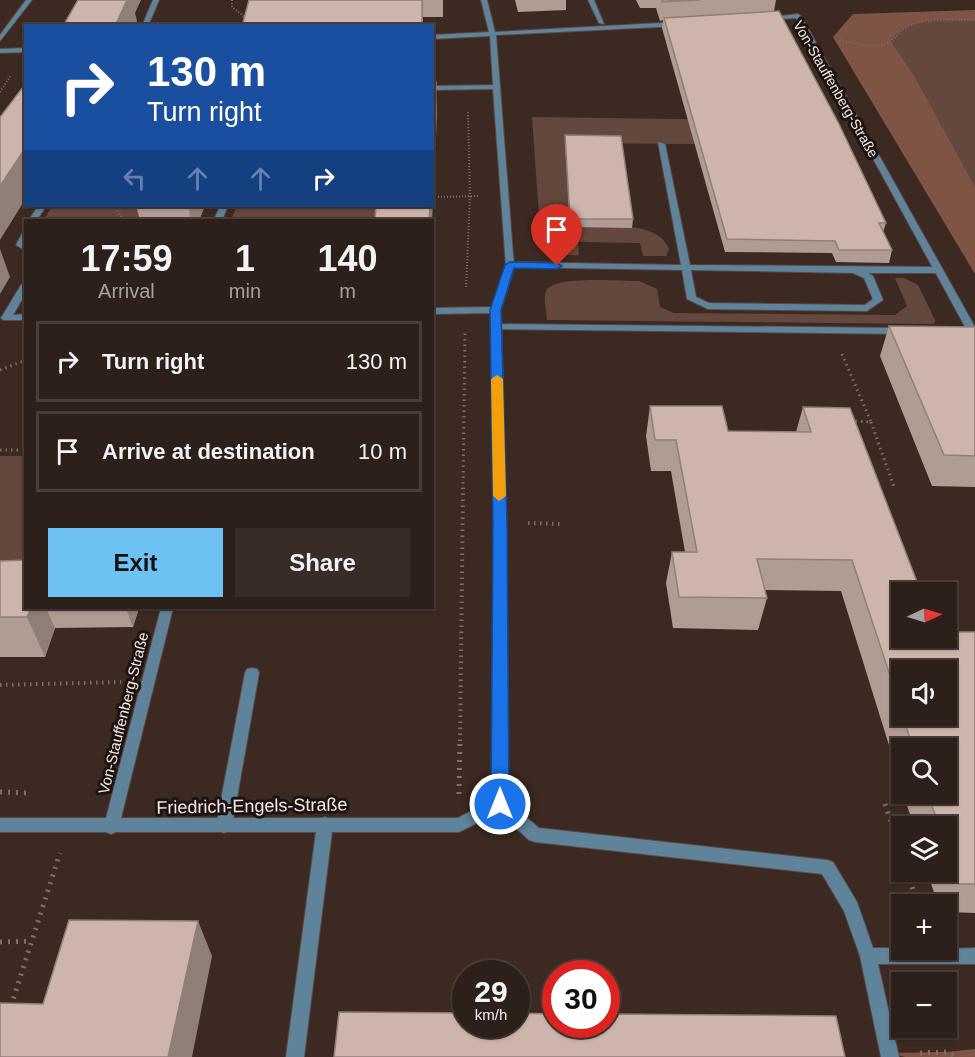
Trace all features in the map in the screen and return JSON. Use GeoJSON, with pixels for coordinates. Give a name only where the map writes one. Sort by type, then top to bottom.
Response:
{"type":"FeatureCollection","features":[{"type":"Feature","properties":{"kind":"street"},"geometry":{"type":"LineString","coordinates":[[0,39],[29,0]]}},
{"type":"Feature","properties":{"kind":"street"},"geometry":{"type":"LineString","coordinates":[[146,24],[156,0]]}},
{"type":"Feature","properties":{"kind":"street"},"geometry":{"type":"LineString","coordinates":[[484,0],[493,36],[510,265],[496,310],[500,524],[500,804],[535,835],[827,867],[851,908],[868,956],[890,1055]]}},
{"type":"Feature","properties":{"kind":"street"},"geometry":{"type":"LineString","coordinates":[[591,0],[602,22]]}},
{"type":"Feature","properties":{"kind":"street","name":"Von-Stauffenberg-Straße"},"geometry":{"type":"LineString","coordinates":[[753,19],[798,16],[973,332],[962,332]]}},
{"type":"Feature","properties":{"kind":"street"},"geometry":{"type":"LineString","coordinates":[[434,37],[493,36],[685,23]]}},
{"type":"Feature","properties":{"kind":"street"},"geometry":{"type":"LineString","coordinates":[[0,51],[24,50]]}},
{"type":"Feature","properties":{"kind":"street"},"geometry":{"type":"LineString","coordinates":[[434,88],[496,87]]}},
{"type":"Feature","properties":{"kind":"street"},"geometry":{"type":"LineString","coordinates":[[661,144],[692,299],[708,306],[867,308],[878,300],[868,276],[854,270]]}},
{"type":"Feature","properties":{"kind":"street"},"geometry":{"type":"LineString","coordinates":[[510,265],[938,270]]}},
{"type":"Feature","properties":{"kind":"street"},"geometry":{"type":"LineString","coordinates":[[0,328],[24,288]]}},
{"type":"Feature","properties":{"kind":"street"},"geometry":{"type":"LineString","coordinates":[[434,311],[496,310]]}},
{"type":"Feature","properties":{"kind":"street"},"geometry":{"type":"LineString","coordinates":[[6,318],[24,317]]}},
{"type":"Feature","properties":{"kind":"street"},"geometry":{"type":"LineString","coordinates":[[496,327],[915,331]]}},
{"type":"Feature","properties":{"kind":"street","name":"Von-Stauffenberg-Straße"},"geometry":{"type":"LineString","coordinates":[[111,827],[167,609]]}},
{"type":"Feature","properties":{"kind":"street"},"geometry":{"type":"LineString","coordinates":[[224,826],[252,673]]}},
{"type":"Feature","properties":{"kind":"street","name":"Friedrich-Engels-Straße"},"geometry":{"type":"LineString","coordinates":[[0,825],[111,827],[459,825],[500,804]]}},
{"type":"Feature","properties":{"kind":"street"},"geometry":{"type":"LineString","coordinates":[[295,1057],[325,824]]}},
{"type":"Feature","properties":{"kind":"street"},"geometry":{"type":"LineString","coordinates":[[868,956],[975,956]]}},
{"type":"Feature","properties":{"kind":"path"},"geometry":{"type":"LineString","coordinates":[[232,0],[232,7],[252,22]]}},
{"type":"Feature","properties":{"kind":"path"},"geometry":{"type":"LineString","coordinates":[[798,16],[824,33],[848,42],[866,45],[882,45],[891,41],[896,34],[909,26],[925,22],[975,20]]}},
{"type":"Feature","properties":{"kind":"path"},"geometry":{"type":"LineString","coordinates":[[459,825],[465,311],[470,197],[468,87]]}},
{"type":"Feature","properties":{"kind":"path"},"geometry":{"type":"LineString","coordinates":[[434,197],[503,195]]}},
{"type":"Feature","properties":{"kind":"path"},"geometry":{"type":"LineString","coordinates":[[833,331],[871,422],[894,487]]}},
{"type":"Feature","properties":{"kind":"path"},"geometry":{"type":"LineString","coordinates":[[0,370],[24,361]]}},
{"type":"Feature","properties":{"kind":"path"},"geometry":{"type":"LineString","coordinates":[[843,421],[871,422]]}},
{"type":"Feature","properties":{"kind":"path"},"geometry":{"type":"LineString","coordinates":[[0,450],[24,450]]}},
{"type":"Feature","properties":{"kind":"path"},"geometry":{"type":"LineString","coordinates":[[500,524],[562,524]]}},
{"type":"Feature","properties":{"kind":"path"},"geometry":{"type":"LineString","coordinates":[[0,685],[148,681]]}},
{"type":"Feature","properties":{"kind":"path"},"geometry":{"type":"LineString","coordinates":[[885,804],[891,822]]}},
{"type":"Feature","properties":{"kind":"path"},"geometry":{"type":"LineString","coordinates":[[8,1014],[68,826]]}},
{"type":"Feature","properties":{"kind":"path"},"geometry":{"type":"LineString","coordinates":[[0,942],[32,941]]}},
{"type":"Feature","properties":{"kind":"path"},"geometry":{"type":"LineString","coordinates":[[890,1055],[946,1052],[957,1057]]}},
{"type":"Feature","properties":{"kind":"shaded area"},"geometry":{"type":"Polygon","coordinates":[[[975,10],[975,20],[918,23],[898,33],[891,41],[915,77],[975,186],[975,274],[833,37],[853,14],[975,10]]]}},
{"type":"Feature","properties":{"kind":"shaded area"},"geometry":{"type":"Polygon","coordinates":[[[975,20],[975,186],[915,77],[891,41],[898,33],[918,23],[975,20]]]}},
{"type":"Feature","properties":{"kind":"shaded area"},"geometry":{"type":"Polygon","coordinates":[[[532,117],[821,121],[696,144],[565,143],[570,227],[640,228],[662,239],[669,249],[666,256],[643,256],[640,243],[578,242],[579,255],[574,255],[554,251],[541,243],[532,117]]]}},
{"type":"Feature","properties":{"kind":"shaded area"},"geometry":{"type":"Polygon","coordinates":[[[51,207],[157,207],[151,219],[45,219],[51,207]]]}},
{"type":"Feature","properties":{"kind":"shaded area"},"geometry":{"type":"Polygon","coordinates":[[[237,207],[383,207],[381,219],[231,219],[237,207]]]}},
{"type":"Feature","properties":{"kind":"shaded area"},"geometry":{"type":"Polygon","coordinates":[[[895,278],[904,278],[918,285],[935,320],[934,324],[547,320],[545,302],[546,291],[551,286],[561,283],[589,280],[639,281],[657,289],[660,307],[674,313],[895,315],[907,306],[895,278]]]}},
{"type":"Feature","properties":{"kind":"shaded area"},"geometry":{"type":"Polygon","coordinates":[[[0,456],[24,456],[24,600],[0,600],[0,456]]]}},
{"type":"Feature","properties":{"kind":"shaded area"},"geometry":{"type":"Polygon","coordinates":[[[975,1049],[975,1057],[905,1057],[889,1053],[946,1052],[975,1049]]]}},
{"type":"Feature","properties":{"kind":"building"},"geometry":{"type":"Polygon","coordinates":[[[78,0],[127,0],[116,24],[64,24],[78,0]]]}},
{"type":"Feature","properties":{"kind":"building"},"geometry":{"type":"Polygon","coordinates":[[[249,0],[422,0],[422,24],[243,24],[249,0]]]}},
{"type":"Feature","properties":{"kind":"building"},"geometry":{"type":"Polygon","coordinates":[[[662,0],[700,0],[662,2],[662,0]]]}},
{"type":"Feature","properties":{"kind":"building"},"geometry":{"type":"Polygon","coordinates":[[[779,11],[838,122],[886,223],[879,223],[892,250],[839,250],[835,241],[727,239],[664,18],[779,11]]]}},
{"type":"Feature","properties":{"kind":"building"},"geometry":{"type":"Polygon","coordinates":[[[434,82],[436,82],[434,122],[434,82]]]}},
{"type":"Feature","properties":{"kind":"building"},"geometry":{"type":"Polygon","coordinates":[[[24,86],[24,150],[0,186],[0,116],[24,86]]]}},
{"type":"Feature","properties":{"kind":"building"},"geometry":{"type":"Polygon","coordinates":[[[565,135],[621,136],[633,219],[570,219],[565,135]]]}},
{"type":"Feature","properties":{"kind":"building"},"geometry":{"type":"Polygon","coordinates":[[[376,207],[430,207],[429,219],[375,219],[376,207]]]}},
{"type":"Feature","properties":{"kind":"building"},"geometry":{"type":"Polygon","coordinates":[[[889,326],[975,327],[975,456],[944,455],[889,326]]]}},
{"type":"Feature","properties":{"kind":"building"},"geometry":{"type":"Polygon","coordinates":[[[650,406],[722,406],[728,431],[811,432],[803,407],[850,408],[917,582],[891,582],[891,648],[957,648],[957,632],[975,632],[975,884],[958,884],[957,881],[957,816],[936,816],[931,804],[957,804],[957,738],[910,738],[906,726],[957,726],[957,660],[891,660],[891,679],[852,560],[757,559],[767,598],[679,597],[672,552],[697,552],[676,440],[655,440],[650,406]]]}},
{"type":"Feature","properties":{"kind":"building"},"geometry":{"type":"Polygon","coordinates":[[[24,560],[24,609],[31,609],[27,617],[0,617],[0,561],[24,560]]]}},
{"type":"Feature","properties":{"kind":"building"},"geometry":{"type":"Polygon","coordinates":[[[69,920],[198,921],[168,1057],[0,1057],[0,1003],[43,1004],[69,920]]]}},
{"type":"Feature","properties":{"kind":"building"},"geometry":{"type":"Polygon","coordinates":[[[339,1012],[452,1013],[452,1038],[530,1038],[530,1013],[542,1014],[542,1038],[620,1038],[620,1014],[836,1016],[845,1057],[334,1057],[339,1012]]]}},
{"type":"Feature","properties":{"kind":"slow traffic"},"geometry":{"type":"LineString","coordinates":[[497,379],[499,496]]}},
{"type":"Feature","properties":{"kind":"route"},"geometry":{"type":"LineString","coordinates":[[500,804],[500,524],[496,310],[510,265],[557,266]]}}]}
